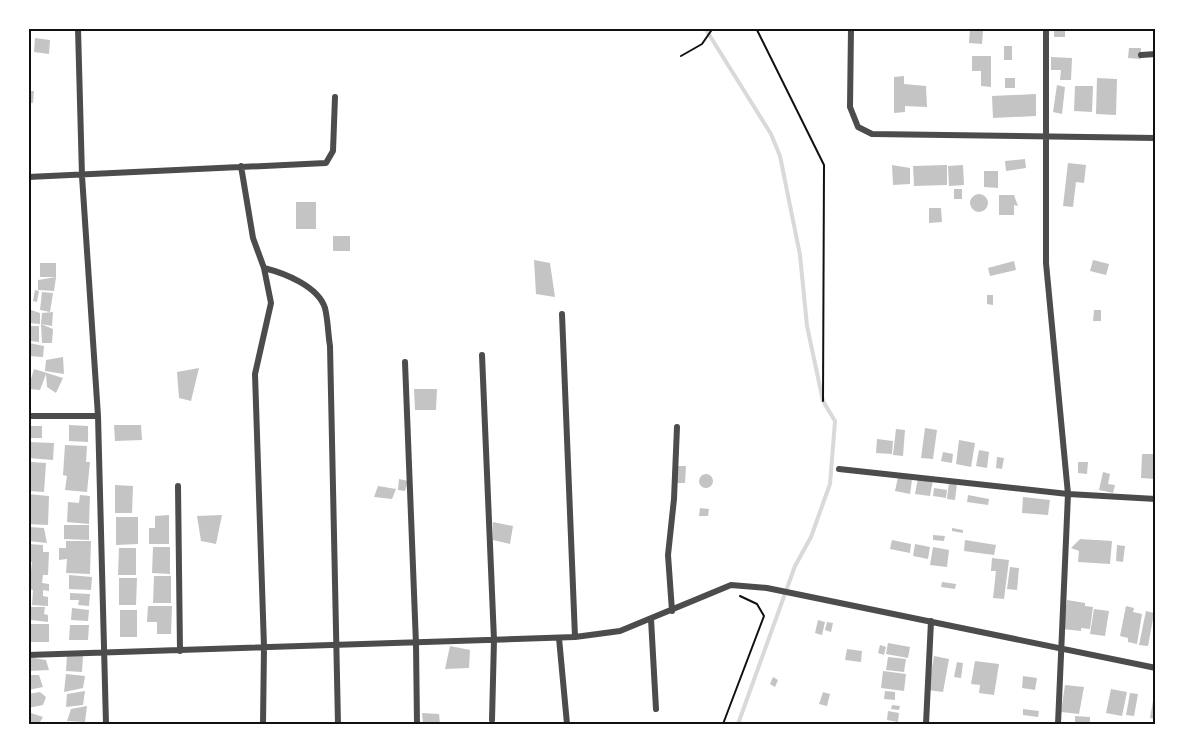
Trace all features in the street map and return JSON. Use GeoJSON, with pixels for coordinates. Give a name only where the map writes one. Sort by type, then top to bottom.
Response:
{"type":"FeatureCollection","features":[{"type":"Feature","properties":{"kind":"street"},"geometry":{"type":"LineString","coordinates":[[78,28],[82,176],[99,416],[106,724]]}},
{"type":"Feature","properties":{"kind":"street"},"geometry":{"type":"LineString","coordinates":[[851,28],[850,107],[858,127],[872,134],[1155,138]]}},
{"type":"Feature","properties":{"kind":"street"},"geometry":{"type":"LineString","coordinates":[[1046,28],[1044,136],[1046,263],[1068,494],[1058,724]]}},
{"type":"Feature","properties":{"kind":"street"},"geometry":{"type":"LineString","coordinates":[[1142,55],[1155,54]]}},
{"type":"Feature","properties":{"kind":"street"},"geometry":{"type":"LineString","coordinates":[[28,177],[326,163],[333,151],[335,97]]}},
{"type":"Feature","properties":{"kind":"street"},"geometry":{"type":"LineString","coordinates":[[241,166],[253,238],[264,268],[271,303],[255,374],[264,647],[263,724]]}},
{"type":"Feature","properties":{"kind":"street"},"geometry":{"type":"LineString","coordinates":[[264,268],[288,274],[307,286],[324,306],[330,346],[338,724]]}},
{"type":"Feature","properties":{"kind":"street"},"geometry":{"type":"LineString","coordinates":[[562,314],[575,637]]}},
{"type":"Feature","properties":{"kind":"street"},"geometry":{"type":"LineString","coordinates":[[482,355],[494,640],[492,720]]}},
{"type":"Feature","properties":{"kind":"street"},"geometry":{"type":"LineString","coordinates":[[405,363],[417,724]]}},
{"type":"Feature","properties":{"kind":"street"},"geometry":{"type":"LineString","coordinates":[[28,416],[99,416]]}},
{"type":"Feature","properties":{"kind":"street"},"geometry":{"type":"LineString","coordinates":[[672,611],[668,555],[674,499],[677,427]]}},
{"type":"Feature","properties":{"kind":"street"},"geometry":{"type":"LineString","coordinates":[[839,469],[1068,494],[1155,499]]}},
{"type":"Feature","properties":{"kind":"street"},"geometry":{"type":"LineString","coordinates":[[178,486],[180,651]]}},
{"type":"Feature","properties":{"kind":"street"},"geometry":{"type":"LineString","coordinates":[[28,656],[575,637],[620,631],[731,585],[800,594],[1155,668]]}},
{"type":"Feature","properties":{"kind":"street"},"geometry":{"type":"LineString","coordinates":[[651,620],[656,709]]}},
{"type":"Feature","properties":{"kind":"street"},"geometry":{"type":"LineString","coordinates":[[926,724],[931,621]]}},
{"type":"Feature","properties":{"kind":"street"},"geometry":{"type":"LineString","coordinates":[[559,638],[567,724]]}},
{"type":"Feature","properties":{"kind":"path"},"geometry":{"type":"LineString","coordinates":[[681,56],[702,44],[712,28]]}},
{"type":"Feature","properties":{"kind":"path"},"geometry":{"type":"LineString","coordinates":[[756,28],[824,165],[823,401]]}},
{"type":"Feature","properties":{"kind":"path"},"geometry":{"type":"LineString","coordinates":[[723,724],[764,616],[756,604],[724,588]]}},
{"type":"Feature","properties":{"kind":"building"},"geometry":{"type":"Polygon","coordinates":[[[1054,28],[1065,28],[1065,37],[1054,37],[1054,28]]]}},
{"type":"Feature","properties":{"kind":"building"},"geometry":{"type":"Polygon","coordinates":[[[970,29],[983,30],[982,44],[969,43],[970,29]]]}},
{"type":"Feature","properties":{"kind":"building"},"geometry":{"type":"Polygon","coordinates":[[[35,38],[50,40],[49,54],[34,52],[35,38]]]}},
{"type":"Feature","properties":{"kind":"building"},"geometry":{"type":"Polygon","coordinates":[[[1004,46],[1012,46],[1012,60],[1004,60],[1004,46]]]}},
{"type":"Feature","properties":{"kind":"building"},"geometry":{"type":"Polygon","coordinates":[[[1129,48],[1141,48],[1141,59],[1128,58],[1129,48]]]}},
{"type":"Feature","properties":{"kind":"building"},"geometry":{"type":"Polygon","coordinates":[[[972,56],[991,56],[991,87],[981,86],[981,71],[972,71],[972,56]]]}},
{"type":"Feature","properties":{"kind":"building"},"geometry":{"type":"Polygon","coordinates":[[[1051,57],[1072,58],[1071,80],[1060,80],[1061,70],[1051,70],[1051,57]]]}},
{"type":"Feature","properties":{"kind":"building"},"geometry":{"type":"Polygon","coordinates":[[[904,76],[904,84],[926,86],[927,107],[905,106],[905,112],[894,113],[894,77],[904,76]]]}},
{"type":"Feature","properties":{"kind":"building"},"geometry":{"type":"Polygon","coordinates":[[[1005,78],[1015,78],[1015,88],[1005,88],[1005,78]]]}},
{"type":"Feature","properties":{"kind":"building"},"geometry":{"type":"Polygon","coordinates":[[[1097,78],[1117,79],[1116,115],[1096,114],[1097,78]]]}},
{"type":"Feature","properties":{"kind":"building"},"geometry":{"type":"Polygon","coordinates":[[[1057,85],[1065,87],[1062,114],[1053,112],[1057,85]]]}},
{"type":"Feature","properties":{"kind":"building"},"geometry":{"type":"Polygon","coordinates":[[[1075,86],[1093,86],[1092,112],[1074,111],[1075,86]]]}},
{"type":"Feature","properties":{"kind":"building"},"geometry":{"type":"Polygon","coordinates":[[[28,91],[34,91],[33,103],[28,103],[28,91]]]}},
{"type":"Feature","properties":{"kind":"building"},"geometry":{"type":"Polygon","coordinates":[[[1036,94],[1036,116],[993,118],[992,96],[1036,94]]]}},
{"type":"Feature","properties":{"kind":"building"},"geometry":{"type":"Polygon","coordinates":[[[1025,159],[1026,168],[1006,171],[1005,161],[1025,159]]]}},
{"type":"Feature","properties":{"kind":"building"},"geometry":{"type":"Polygon","coordinates":[[[1068,163],[1086,165],[1084,183],[1076,182],[1073,207],[1063,206],[1068,163]]]}},
{"type":"Feature","properties":{"kind":"building"},"geometry":{"type":"Polygon","coordinates":[[[892,165],[910,168],[910,184],[893,185],[892,165]]]}},
{"type":"Feature","properties":{"kind":"building"},"geometry":{"type":"Polygon","coordinates":[[[947,165],[947,185],[914,186],[913,166],[947,165]]]}},
{"type":"Feature","properties":{"kind":"building"},"geometry":{"type":"Polygon","coordinates":[[[963,165],[964,185],[949,186],[948,166],[963,165]]]}},
{"type":"Feature","properties":{"kind":"building"},"geometry":{"type":"Polygon","coordinates":[[[984,171],[998,171],[998,188],[984,187],[984,171]]]}},
{"type":"Feature","properties":{"kind":"building"},"geometry":{"type":"Polygon","coordinates":[[[954,189],[962,189],[962,199],[954,199],[954,189]]]}},
{"type":"Feature","properties":{"kind":"building"},"geometry":{"type":"Polygon","coordinates":[[[979,194],[985,197],[988,203],[985,209],[979,212],[973,209],[970,203],[973,197],[979,194]]]}},
{"type":"Feature","properties":{"kind":"building"},"geometry":{"type":"Polygon","coordinates":[[[999,195],[1014,195],[1018,206],[1014,205],[1014,215],[999,215],[999,195]]]}},
{"type":"Feature","properties":{"kind":"building"},"geometry":{"type":"Polygon","coordinates":[[[296,202],[316,202],[316,229],[296,229],[296,202]]]}},
{"type":"Feature","properties":{"kind":"building"},"geometry":{"type":"Polygon","coordinates":[[[929,208],[941,208],[942,222],[929,223],[929,208]]]}},
{"type":"Feature","properties":{"kind":"building"},"geometry":{"type":"Polygon","coordinates":[[[333,236],[350,236],[350,251],[333,251],[333,236]]]}},
{"type":"Feature","properties":{"kind":"building"},"geometry":{"type":"Polygon","coordinates":[[[534,260],[550,263],[555,297],[536,294],[534,260]]]}},
{"type":"Feature","properties":{"kind":"building"},"geometry":{"type":"Polygon","coordinates":[[[1093,260],[1109,264],[1106,275],[1090,271],[1093,260]]]}},
{"type":"Feature","properties":{"kind":"building"},"geometry":{"type":"Polygon","coordinates":[[[1014,261],[1016,270],[990,276],[988,268],[1014,261]]]}},
{"type":"Feature","properties":{"kind":"building"},"geometry":{"type":"Polygon","coordinates":[[[40,263],[56,263],[56,277],[40,277],[40,263]]]}},
{"type":"Feature","properties":{"kind":"building"},"geometry":{"type":"Polygon","coordinates":[[[56,277],[54,291],[38,290],[38,280],[56,277]]]}},
{"type":"Feature","properties":{"kind":"building"},"geometry":{"type":"Polygon","coordinates":[[[35,290],[39,291],[37,302],[33,301],[35,290]]]}},
{"type":"Feature","properties":{"kind":"building"},"geometry":{"type":"Polygon","coordinates":[[[42,292],[53,293],[50,312],[40,310],[42,292]]]}},
{"type":"Feature","properties":{"kind":"building"},"geometry":{"type":"Polygon","coordinates":[[[987,295],[993,295],[993,305],[987,304],[987,295]]]}},
{"type":"Feature","properties":{"kind":"building"},"geometry":{"type":"Polygon","coordinates":[[[31,310],[40,313],[40,324],[29,323],[31,310]]]}},
{"type":"Feature","properties":{"kind":"building"},"geometry":{"type":"Polygon","coordinates":[[[1094,310],[1101,310],[1101,321],[1093,321],[1094,310]]]}},
{"type":"Feature","properties":{"kind":"building"},"geometry":{"type":"Polygon","coordinates":[[[53,312],[52,326],[41,324],[42,313],[53,312]]]}},
{"type":"Feature","properties":{"kind":"building"},"geometry":{"type":"Polygon","coordinates":[[[41,324],[53,329],[52,343],[42,343],[41,324]]]}},
{"type":"Feature","properties":{"kind":"building"},"geometry":{"type":"Polygon","coordinates":[[[31,326],[39,326],[39,342],[30,341],[31,326]]]}},
{"type":"Feature","properties":{"kind":"building"},"geometry":{"type":"Polygon","coordinates":[[[29,343],[44,346],[43,357],[28,356],[29,343]]]}},
{"type":"Feature","properties":{"kind":"building"},"geometry":{"type":"Polygon","coordinates":[[[63,357],[64,374],[45,371],[46,360],[63,357]]]}},
{"type":"Feature","properties":{"kind":"building"},"geometry":{"type":"Polygon","coordinates":[[[199,368],[191,401],[179,398],[177,372],[199,368]]]}},
{"type":"Feature","properties":{"kind":"building"},"geometry":{"type":"Polygon","coordinates":[[[34,369],[63,378],[56,393],[47,387],[46,374],[40,390],[28,389],[34,369]]]}},
{"type":"Feature","properties":{"kind":"building"},"geometry":{"type":"Polygon","coordinates":[[[414,389],[437,389],[436,410],[415,410],[414,389]]]}},
{"type":"Feature","properties":{"kind":"building"},"geometry":{"type":"Polygon","coordinates":[[[69,425],[88,426],[88,442],[69,441],[69,425]]]}},
{"type":"Feature","properties":{"kind":"building"},"geometry":{"type":"Polygon","coordinates":[[[114,425],[141,425],[142,440],[115,441],[114,425]]]}},
{"type":"Feature","properties":{"kind":"building"},"geometry":{"type":"Polygon","coordinates":[[[28,426],[42,426],[42,438],[28,438],[28,426]]]}},
{"type":"Feature","properties":{"kind":"building"},"geometry":{"type":"Polygon","coordinates":[[[925,428],[937,430],[933,459],[921,458],[925,428]]]}},
{"type":"Feature","properties":{"kind":"building"},"geometry":{"type":"Polygon","coordinates":[[[896,429],[905,430],[903,456],[893,455],[896,429]]]}},
{"type":"Feature","properties":{"kind":"building"},"geometry":{"type":"Polygon","coordinates":[[[877,439],[893,441],[892,454],[876,453],[877,439]]]}},
{"type":"Feature","properties":{"kind":"building"},"geometry":{"type":"Polygon","coordinates":[[[959,440],[975,443],[971,467],[956,464],[959,440]]]}},
{"type":"Feature","properties":{"kind":"building"},"geometry":{"type":"Polygon","coordinates":[[[28,442],[54,443],[53,460],[28,458],[28,442]]]}},
{"type":"Feature","properties":{"kind":"building"},"geometry":{"type":"Polygon","coordinates":[[[65,445],[87,446],[86,462],[90,462],[87,492],[65,490],[67,476],[63,475],[65,445]]]}},
{"type":"Feature","properties":{"kind":"building"},"geometry":{"type":"Polygon","coordinates":[[[979,450],[989,452],[987,468],[976,466],[979,450]]]}},
{"type":"Feature","properties":{"kind":"building"},"geometry":{"type":"Polygon","coordinates":[[[943,452],[953,454],[952,463],[941,461],[943,452]]]}},
{"type":"Feature","properties":{"kind":"building"},"geometry":{"type":"Polygon","coordinates":[[[1142,454],[1155,454],[1155,479],[1141,478],[1142,454]]]}},
{"type":"Feature","properties":{"kind":"building"},"geometry":{"type":"Polygon","coordinates":[[[997,457],[1004,458],[1002,469],[996,468],[997,457]]]}},
{"type":"Feature","properties":{"kind":"building"},"geometry":{"type":"Polygon","coordinates":[[[31,462],[46,463],[44,492],[28,491],[31,462]]]}},
{"type":"Feature","properties":{"kind":"building"},"geometry":{"type":"Polygon","coordinates":[[[1078,462],[1088,462],[1087,474],[1078,473],[1078,462]]]}},
{"type":"Feature","properties":{"kind":"building"},"geometry":{"type":"Polygon","coordinates":[[[677,466],[686,466],[685,483],[677,483],[677,466]]]}},
{"type":"Feature","properties":{"kind":"building"},"geometry":{"type":"Polygon","coordinates":[[[1103,472],[1110,474],[1108,484],[1115,485],[1113,493],[1099,490],[1103,472]]]}},
{"type":"Feature","properties":{"kind":"building"},"geometry":{"type":"Polygon","coordinates":[[[706,474],[711,476],[713,481],[711,486],[706,488],[701,486],[699,481],[701,476],[706,474]]]}},
{"type":"Feature","properties":{"kind":"building"},"geometry":{"type":"Polygon","coordinates":[[[898,477],[912,480],[910,494],[895,491],[898,477]]]}},
{"type":"Feature","properties":{"kind":"building"},"geometry":{"type":"Polygon","coordinates":[[[918,478],[933,480],[930,496],[915,494],[918,478]]]}},
{"type":"Feature","properties":{"kind":"building"},"geometry":{"type":"Polygon","coordinates":[[[399,479],[408,481],[405,491],[398,490],[399,479]]]}},
{"type":"Feature","properties":{"kind":"building"},"geometry":{"type":"Polygon","coordinates":[[[949,482],[957,483],[955,500],[947,499],[949,482]]]}},
{"type":"Feature","properties":{"kind":"building"},"geometry":{"type":"Polygon","coordinates":[[[115,485],[133,486],[132,513],[115,513],[115,485]]]}},
{"type":"Feature","properties":{"kind":"building"},"geometry":{"type":"Polygon","coordinates":[[[378,486],[396,489],[392,499],[374,497],[378,486]]]}},
{"type":"Feature","properties":{"kind":"building"},"geometry":{"type":"Polygon","coordinates":[[[934,488],[947,490],[946,498],[933,496],[934,488]]]}},
{"type":"Feature","properties":{"kind":"building"},"geometry":{"type":"Polygon","coordinates":[[[28,494],[49,496],[48,525],[28,524],[28,494]]]}},
{"type":"Feature","properties":{"kind":"building"},"geometry":{"type":"Polygon","coordinates":[[[80,495],[90,496],[89,524],[67,522],[68,502],[79,503],[80,495]]]}},
{"type":"Feature","properties":{"kind":"building"},"geometry":{"type":"Polygon","coordinates":[[[968,495],[989,499],[988,505],[967,502],[968,495]]]}},
{"type":"Feature","properties":{"kind":"building"},"geometry":{"type":"Polygon","coordinates":[[[1023,497],[1050,500],[1048,515],[1022,513],[1023,497]]]}},
{"type":"Feature","properties":{"kind":"building"},"geometry":{"type":"Polygon","coordinates":[[[700,508],[709,509],[708,516],[699,516],[700,508]]]}},
{"type":"Feature","properties":{"kind":"building"},"geometry":{"type":"Polygon","coordinates":[[[169,515],[169,544],[149,544],[149,528],[155,528],[155,516],[169,515]]]}},
{"type":"Feature","properties":{"kind":"building"},"geometry":{"type":"Polygon","coordinates":[[[222,515],[216,544],[201,541],[197,516],[222,515]]]}},
{"type":"Feature","properties":{"kind":"building"},"geometry":{"type":"Polygon","coordinates":[[[116,517],[138,517],[138,544],[116,545],[116,517]]]}},
{"type":"Feature","properties":{"kind":"building"},"geometry":{"type":"Polygon","coordinates":[[[493,522],[513,526],[510,544],[493,540],[493,522]]]}},
{"type":"Feature","properties":{"kind":"building"},"geometry":{"type":"Polygon","coordinates":[[[64,525],[89,525],[89,540],[64,539],[64,525]]]}},
{"type":"Feature","properties":{"kind":"building"},"geometry":{"type":"Polygon","coordinates":[[[29,527],[44,528],[47,543],[28,541],[29,527]]]}},
{"type":"Feature","properties":{"kind":"building"},"geometry":{"type":"Polygon","coordinates":[[[952,528],[963,530],[963,533],[952,531],[952,528]]]}},
{"type":"Feature","properties":{"kind":"building"},"geometry":{"type":"Polygon","coordinates":[[[933,535],[945,536],[944,541],[933,540],[933,535]]]}},
{"type":"Feature","properties":{"kind":"building"},"geometry":{"type":"Polygon","coordinates":[[[1080,539],[1112,541],[1110,564],[1078,562],[1079,551],[1071,548],[1080,539]]]}},
{"type":"Feature","properties":{"kind":"building"},"geometry":{"type":"Polygon","coordinates":[[[892,540],[911,544],[910,553],[890,549],[892,540]]]}},
{"type":"Feature","properties":{"kind":"building"},"geometry":{"type":"Polygon","coordinates":[[[965,540],[996,545],[994,555],[964,551],[965,540]]]}},
{"type":"Feature","properties":{"kind":"building"},"geometry":{"type":"Polygon","coordinates":[[[66,541],[91,541],[90,574],[66,573],[67,559],[59,560],[59,548],[66,548],[66,541]]]}},
{"type":"Feature","properties":{"kind":"building"},"geometry":{"type":"Polygon","coordinates":[[[28,544],[43,545],[43,552],[49,552],[48,575],[43,575],[42,583],[49,584],[49,591],[43,590],[43,596],[48,597],[48,606],[32,605],[33,590],[29,589],[32,562],[28,562],[28,544]]]}},
{"type":"Feature","properties":{"kind":"building"},"geometry":{"type":"Polygon","coordinates":[[[915,544],[930,547],[928,559],[913,556],[915,544]]]}},
{"type":"Feature","properties":{"kind":"building"},"geometry":{"type":"Polygon","coordinates":[[[1117,545],[1125,546],[1123,562],[1116,561],[1117,545]]]}},
{"type":"Feature","properties":{"kind":"building"},"geometry":{"type":"Polygon","coordinates":[[[153,547],[170,547],[170,574],[152,573],[153,547]]]}},
{"type":"Feature","properties":{"kind":"building"},"geometry":{"type":"Polygon","coordinates":[[[933,547],[949,550],[947,567],[930,565],[933,547]]]}},
{"type":"Feature","properties":{"kind":"building"},"geometry":{"type":"Polygon","coordinates":[[[119,548],[136,548],[136,575],[118,575],[119,548]]]}},
{"type":"Feature","properties":{"kind":"building"},"geometry":{"type":"Polygon","coordinates":[[[992,558],[1009,560],[1004,599],[993,598],[996,571],[991,571],[992,558]]]}},
{"type":"Feature","properties":{"kind":"building"},"geometry":{"type":"Polygon","coordinates":[[[1010,567],[1019,568],[1017,590],[1007,589],[1010,567]]]}},
{"type":"Feature","properties":{"kind":"building"},"geometry":{"type":"Polygon","coordinates":[[[69,575],[92,577],[91,590],[69,589],[69,575]]]}},
{"type":"Feature","properties":{"kind":"building"},"geometry":{"type":"Polygon","coordinates":[[[154,576],[171,576],[171,603],[153,603],[154,576]]]}},
{"type":"Feature","properties":{"kind":"building"},"geometry":{"type":"Polygon","coordinates":[[[119,578],[137,578],[136,605],[119,605],[119,578]]]}},
{"type":"Feature","properties":{"kind":"building"},"geometry":{"type":"Polygon","coordinates":[[[942,582],[956,584],[955,589],[941,587],[942,582]]]}},
{"type":"Feature","properties":{"kind":"building"},"geometry":{"type":"Polygon","coordinates":[[[70,593],[90,594],[89,606],[78,605],[79,600],[70,600],[70,593]]]}},
{"type":"Feature","properties":{"kind":"building"},"geometry":{"type":"Polygon","coordinates":[[[1067,600],[1093,607],[1090,629],[1081,628],[1081,631],[1063,629],[1067,600]]]}},
{"type":"Feature","properties":{"kind":"building"},"geometry":{"type":"Polygon","coordinates":[[[148,606],[172,606],[171,634],[157,634],[157,622],[147,622],[148,606]]]}},
{"type":"Feature","properties":{"kind":"building"},"geometry":{"type":"Polygon","coordinates":[[[1126,606],[1134,608],[1133,612],[1142,614],[1137,644],[1128,642],[1128,638],[1120,636],[1126,606]]]}},
{"type":"Feature","properties":{"kind":"building"},"geometry":{"type":"Polygon","coordinates":[[[30,607],[45,607],[44,614],[48,615],[48,622],[31,620],[30,607]]]}},
{"type":"Feature","properties":{"kind":"building"},"geometry":{"type":"Polygon","coordinates":[[[72,608],[89,610],[88,621],[71,620],[72,608]]]}},
{"type":"Feature","properties":{"kind":"building"},"geometry":{"type":"Polygon","coordinates":[[[1094,609],[1109,611],[1105,636],[1090,634],[1094,609]]]}},
{"type":"Feature","properties":{"kind":"building"},"geometry":{"type":"Polygon","coordinates":[[[120,610],[137,610],[137,637],[120,637],[120,610]]]}},
{"type":"Feature","properties":{"kind":"building"},"geometry":{"type":"Polygon","coordinates":[[[1146,611],[1154,613],[1148,646],[1139,645],[1146,611]]]}},
{"type":"Feature","properties":{"kind":"building"},"geometry":{"type":"Polygon","coordinates":[[[818,620],[825,622],[822,635],[815,633],[818,620]]]}},
{"type":"Feature","properties":{"kind":"building"},"geometry":{"type":"Polygon","coordinates":[[[827,622],[833,623],[831,632],[825,630],[827,622]]]}},
{"type":"Feature","properties":{"kind":"building"},"geometry":{"type":"Polygon","coordinates":[[[29,624],[49,624],[49,642],[29,642],[29,624]]]}},
{"type":"Feature","properties":{"kind":"building"},"geometry":{"type":"Polygon","coordinates":[[[70,625],[89,625],[88,640],[69,640],[70,625]]]}},
{"type":"Feature","properties":{"kind":"building"},"geometry":{"type":"Polygon","coordinates":[[[888,643],[910,647],[908,658],[886,654],[888,643]]]}},
{"type":"Feature","properties":{"kind":"building"},"geometry":{"type":"Polygon","coordinates":[[[880,645],[886,647],[884,655],[878,653],[880,645]]]}},
{"type":"Feature","properties":{"kind":"building"},"geometry":{"type":"Polygon","coordinates":[[[450,646],[470,650],[469,668],[445,669],[450,646]]]}},
{"type":"Feature","properties":{"kind":"building"},"geometry":{"type":"Polygon","coordinates":[[[847,649],[862,651],[861,662],[845,660],[847,649]]]}},
{"type":"Feature","properties":{"kind":"building"},"geometry":{"type":"Polygon","coordinates":[[[67,655],[83,656],[82,672],[66,671],[67,655]]]}},
{"type":"Feature","properties":{"kind":"building"},"geometry":{"type":"Polygon","coordinates":[[[934,656],[949,659],[943,692],[928,690],[934,656]]]}},
{"type":"Feature","properties":{"kind":"building"},"geometry":{"type":"Polygon","coordinates":[[[28,657],[46,660],[49,670],[28,671],[28,657]]]}},
{"type":"Feature","properties":{"kind":"building"},"geometry":{"type":"Polygon","coordinates":[[[888,657],[906,659],[904,672],[886,670],[888,657]]]}},
{"type":"Feature","properties":{"kind":"building"},"geometry":{"type":"Polygon","coordinates":[[[975,661],[999,664],[994,695],[979,693],[980,685],[971,684],[975,661]]]}},
{"type":"Feature","properties":{"kind":"building"},"geometry":{"type":"Polygon","coordinates":[[[957,662],[963,663],[961,678],[954,677],[957,662]]]}},
{"type":"Feature","properties":{"kind":"building"},"geometry":{"type":"Polygon","coordinates":[[[883,671],[906,674],[904,691],[881,688],[883,671]]]}},
{"type":"Feature","properties":{"kind":"building"},"geometry":{"type":"Polygon","coordinates":[[[66,674],[85,676],[83,688],[64,692],[66,674]]]}},
{"type":"Feature","properties":{"kind":"building"},"geometry":{"type":"Polygon","coordinates":[[[28,675],[39,675],[43,687],[28,690],[28,675]]]}},
{"type":"Feature","properties":{"kind":"building"},"geometry":{"type":"Polygon","coordinates":[[[1023,676],[1037,678],[1035,690],[1022,688],[1023,676]]]}},
{"type":"Feature","properties":{"kind":"building"},"geometry":{"type":"Polygon","coordinates":[[[773,677],[778,680],[775,687],[770,684],[773,677]]]}},
{"type":"Feature","properties":{"kind":"building"},"geometry":{"type":"Polygon","coordinates":[[[1065,685],[1084,687],[1079,714],[1061,712],[1065,685]]]}},
{"type":"Feature","properties":{"kind":"building"},"geometry":{"type":"Polygon","coordinates":[[[1111,689],[1127,692],[1122,716],[1106,713],[1111,689]]]}},
{"type":"Feature","properties":{"kind":"building"},"geometry":{"type":"Polygon","coordinates":[[[85,691],[83,705],[66,707],[67,694],[85,691]]]}},
{"type":"Feature","properties":{"kind":"building"},"geometry":{"type":"Polygon","coordinates":[[[885,691],[895,692],[895,700],[884,699],[885,691]]]}},
{"type":"Feature","properties":{"kind":"building"},"geometry":{"type":"Polygon","coordinates":[[[40,692],[46,697],[43,705],[28,708],[28,694],[40,692]]]}},
{"type":"Feature","properties":{"kind":"building"},"geometry":{"type":"Polygon","coordinates":[[[823,692],[830,694],[827,706],[819,704],[823,692]]]}},
{"type":"Feature","properties":{"kind":"building"},"geometry":{"type":"Polygon","coordinates":[[[1130,693],[1138,694],[1134,716],[1126,715],[1130,693]]]}},
{"type":"Feature","properties":{"kind":"building"},"geometry":{"type":"Polygon","coordinates":[[[1155,696],[1155,719],[1150,718],[1155,696]]]}},
{"type":"Feature","properties":{"kind":"building"},"geometry":{"type":"Polygon","coordinates":[[[892,705],[900,706],[899,710],[891,709],[892,705]]]}},
{"type":"Feature","properties":{"kind":"building"},"geometry":{"type":"Polygon","coordinates":[[[87,706],[85,722],[67,721],[71,709],[87,706]]]}},
{"type":"Feature","properties":{"kind":"building"},"geometry":{"type":"Polygon","coordinates":[[[1023,709],[1039,711],[1038,717],[1023,715],[1023,709]]]}},
{"type":"Feature","properties":{"kind":"building"},"geometry":{"type":"Polygon","coordinates":[[[888,711],[899,713],[898,722],[887,720],[888,711]]]}},
{"type":"Feature","properties":{"kind":"building"},"geometry":{"type":"Polygon","coordinates":[[[28,712],[43,717],[40,722],[28,722],[28,712]]]}},
{"type":"Feature","properties":{"kind":"building"},"geometry":{"type":"Polygon","coordinates":[[[422,713],[439,714],[440,724],[423,724],[422,713]]]}},
{"type":"Feature","properties":{"kind":"building"},"geometry":{"type":"Polygon","coordinates":[[[1075,716],[1090,717],[1090,722],[1075,722],[1075,716]]]}},
{"type":"Feature","properties":{"kind":"waterway"},"geometry":{"type":"LineString","coordinates":[[705,28],[771,134],[780,156],[800,255],[807,326],[823,401],[835,421],[830,484],[811,537],[795,566],[738,724]]}}]}
